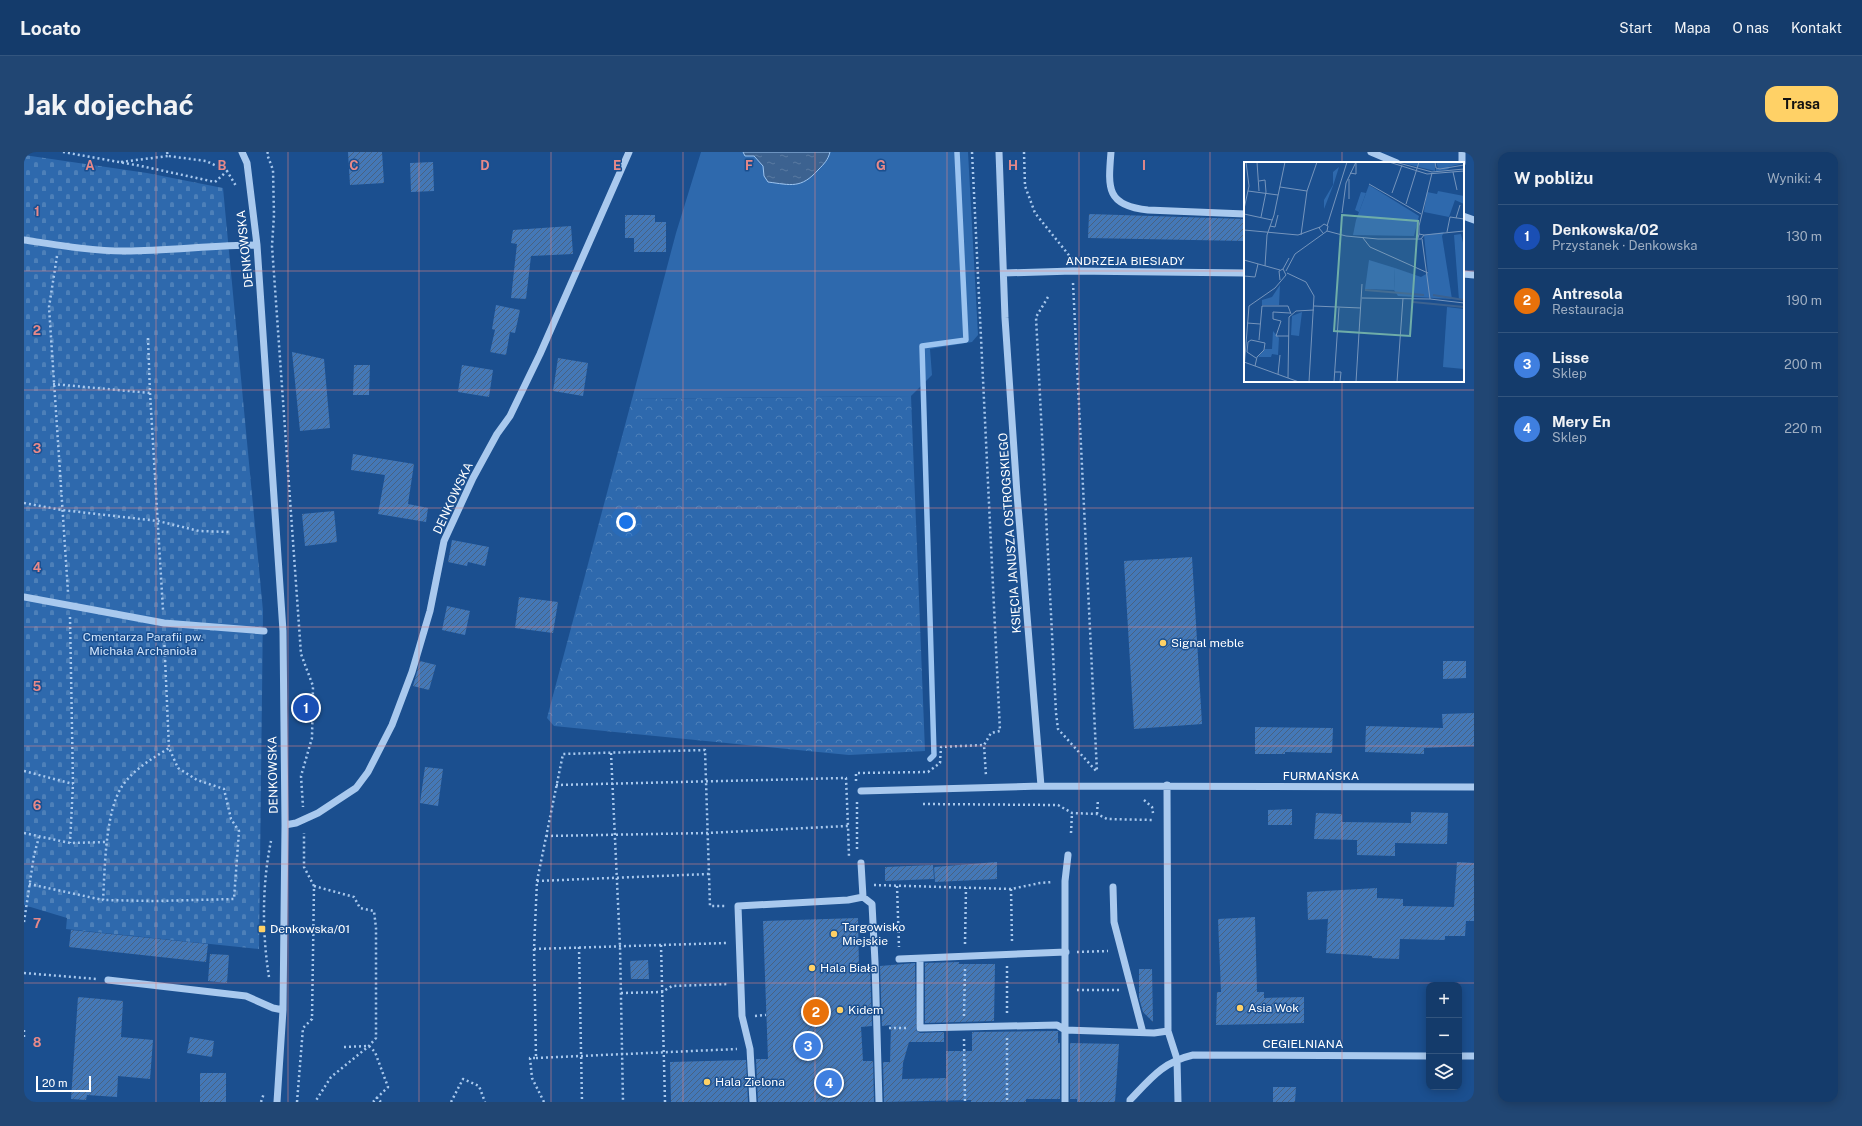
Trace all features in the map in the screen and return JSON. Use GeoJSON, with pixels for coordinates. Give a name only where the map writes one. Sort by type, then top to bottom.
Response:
{"type":"FeatureCollection","features":[{"type":"Feature","properties":{"kind":"street","name":"DENKOWSKA"},"geometry":{"type":"LineString","coordinates":[[242,152],[247,163],[257,245],[283,631],[285,825],[283,1010],[277,1102]]}},
{"type":"Feature","properties":{"kind":"street","name":"DENKOWSKA"},"geometry":{"type":"LineString","coordinates":[[285,825],[296,823],[318,813],[356,788],[368,772],[392,725],[412,672],[430,611],[444,541],[472,478],[497,434],[510,416],[540,354],[629,152]]}},
{"type":"Feature","properties":{"kind":"street","name":"KSIĘCIA JANUSZA OSTROGSKIEGO"},"geometry":{"type":"LineString","coordinates":[[999,152],[1005,318],[1017,494],[1041,786]]}},
{"type":"Feature","properties":{"kind":"street"},"geometry":{"type":"LineString","coordinates":[[1111,152],[1109,178],[1113,196],[1123,205],[1135,209],[1148,210],[1244,214]]}},
{"type":"Feature","properties":{"kind":"street"},"geometry":{"type":"LineString","coordinates":[[1371,152],[1395,162]]}},
{"type":"Feature","properties":{"kind":"street"},"geometry":{"type":"LineString","coordinates":[[1464,216],[1474,220]]}},
{"type":"Feature","properties":{"kind":"street"},"geometry":{"type":"LineString","coordinates":[[24,240],[58,246],[124,251],[230,245],[257,245]]}},
{"type":"Feature","properties":{"kind":"street","name":"ANDRZEJA BIESIADY"},"geometry":{"type":"LineString","coordinates":[[1004,273],[1073,271],[1244,273]]}},
{"type":"Feature","properties":{"kind":"street"},"geometry":{"type":"LineString","coordinates":[[1464,274],[1474,275]]}},
{"type":"Feature","properties":{"kind":"street"},"geometry":{"type":"LineString","coordinates":[[24,596],[164,623],[264,631]]}},
{"type":"Feature","properties":{"kind":"street"},"geometry":{"type":"LineString","coordinates":[[861,791],[1041,786],[1167,786],[1168,1031],[1177,1059],[1178,1102]]}},
{"type":"Feature","properties":{"kind":"street","name":"FURMAŃSKA"},"geometry":{"type":"LineString","coordinates":[[1167,786],[1474,787]]}},
{"type":"Feature","properties":{"kind":"street"},"geometry":{"type":"LineString","coordinates":[[1066,1102],[1065,881],[1068,855]]}},
{"type":"Feature","properties":{"kind":"street"},"geometry":{"type":"LineString","coordinates":[[861,866],[863,897],[872,904],[879,1102]]}},
{"type":"Feature","properties":{"kind":"street"},"geometry":{"type":"LineString","coordinates":[[1113,887],[1114,922],[1120,950],[1143,1033]]}},
{"type":"Feature","properties":{"kind":"street"},"geometry":{"type":"LineString","coordinates":[[753,1102],[750,1049],[742,1016],[738,906],[848,900],[863,897]]}},
{"type":"Feature","properties":{"kind":"street"},"geometry":{"type":"LineString","coordinates":[[899,960],[1012,956],[1066,952]]}},
{"type":"Feature","properties":{"kind":"street"},"geometry":{"type":"LineString","coordinates":[[920,959],[920,1028],[1057,1025],[1066,1030],[1143,1033],[1168,1031]]}},
{"type":"Feature","properties":{"kind":"street"},"geometry":{"type":"LineString","coordinates":[[108,980],[246,996],[273,1008],[283,1010]]}},
{"type":"Feature","properties":{"kind":"street","name":"CEGIELNIANA"},"geometry":{"type":"LineString","coordinates":[[1130,1102],[1130,1100],[1160,1069],[1177,1059],[1193,1055],[1426,1056]]}},
{"type":"Feature","properties":{"kind":"street"},"geometry":{"type":"LineString","coordinates":[[1462,1056],[1474,1056]]}},
{"type":"Feature","properties":{"kind":"path"},"geometry":{"type":"LineString","coordinates":[[63,152],[141,166],[215,182],[227,171]]}},
{"type":"Feature","properties":{"kind":"path"},"geometry":{"type":"LineString","coordinates":[[167,152],[168,156]]}},
{"type":"Feature","properties":{"kind":"path"},"geometry":{"type":"LineString","coordinates":[[268,152],[267,154],[273,170],[274,215],[272,246],[301,654],[313,686],[312,738],[301,776],[304,819],[304,867],[314,886],[312,1019],[303,1028],[297,1102]]}},
{"type":"Feature","properties":{"kind":"path"},"geometry":{"type":"LineString","coordinates":[[972,152],[1000,731],[991,733],[984,745],[986,787],[985,805]]}},
{"type":"Feature","properties":{"kind":"path"},"geometry":{"type":"LineString","coordinates":[[1024,152],[1026,186],[1035,213],[1073,260]]}},
{"type":"Feature","properties":{"kind":"path"},"geometry":{"type":"LineString","coordinates":[[116,162],[168,156],[206,161],[227,171],[240,192]]}},
{"type":"Feature","properties":{"kind":"path"},"geometry":{"type":"LineString","coordinates":[[58,246],[48,306],[69,605],[73,784],[70,842]]}},
{"type":"Feature","properties":{"kind":"path"},"geometry":{"type":"LineString","coordinates":[[1072,295],[1093,717],[1099,786],[1097,814]]}},
{"type":"Feature","properties":{"kind":"path"},"geometry":{"type":"LineString","coordinates":[[1048,297],[1036,317],[1056,713],[1058,730],[1097,772]]}},
{"type":"Feature","properties":{"kind":"path"},"geometry":{"type":"LineString","coordinates":[[30,884],[103,900],[156,901],[234,899],[239,831],[231,819],[224,789],[197,780],[178,768],[169,748],[164,623],[148,338]]}},
{"type":"Feature","properties":{"kind":"path"},"geometry":{"type":"LineString","coordinates":[[53,384],[150,393]]}},
{"type":"Feature","properties":{"kind":"path"},"geometry":{"type":"LineString","coordinates":[[24,503],[62,510],[158,521],[199,531],[229,532]]}},
{"type":"Feature","properties":{"kind":"path"},"geometry":{"type":"LineString","coordinates":[[103,900],[107,842],[113,807],[123,785],[140,766],[169,748]]}},
{"type":"Feature","properties":{"kind":"path"},"geometry":{"type":"LineString","coordinates":[[536,1058],[534,949],[537,881],[563,754],[705,750],[710,906],[738,906]]}},
{"type":"Feature","properties":{"kind":"path"},"geometry":{"type":"LineString","coordinates":[[612,753],[614,835],[620,946],[623,1102]]}},
{"type":"Feature","properties":{"kind":"path"},"geometry":{"type":"LineString","coordinates":[[24,771],[73,784]]}},
{"type":"Feature","properties":{"kind":"path"},"geometry":{"type":"LineString","coordinates":[[556,785],[846,778],[849,869],[861,866]]}},
{"type":"Feature","properties":{"kind":"path"},"geometry":{"type":"LineString","coordinates":[[916,804],[1058,806],[1072,813],[1097,814],[1107,819],[1153,820]]}},
{"type":"Feature","properties":{"kind":"path"},"geometry":{"type":"LineString","coordinates":[[1071,833],[1072,813]]}},
{"type":"Feature","properties":{"kind":"path"},"geometry":{"type":"LineString","coordinates":[[546,836],[708,833],[848,826]]}},
{"type":"Feature","properties":{"kind":"path"},"geometry":{"type":"LineString","coordinates":[[24,833],[70,842],[107,842]]}},
{"type":"Feature","properties":{"kind":"path"},"geometry":{"type":"LineString","coordinates":[[24,922],[34,856],[39,837]]}},
{"type":"Feature","properties":{"kind":"path"},"geometry":{"type":"LineString","coordinates":[[270,978],[265,950],[265,886],[271,838]]}},
{"type":"Feature","properties":{"kind":"path"},"geometry":{"type":"LineString","coordinates":[[537,881],[709,874]]}},
{"type":"Feature","properties":{"kind":"path"},"geometry":{"type":"LineString","coordinates":[[863,897],[874,885],[1011,889],[1040,883],[1065,881]]}},
{"type":"Feature","properties":{"kind":"path"},"geometry":{"type":"LineString","coordinates":[[314,886],[354,897],[360,908],[374,911],[376,928],[376,1038],[369,1046],[331,1077],[315,1102]]}},
{"type":"Feature","properties":{"kind":"path"},"geometry":{"type":"LineString","coordinates":[[897,886],[899,960]]}},
{"type":"Feature","properties":{"kind":"path"},"geometry":{"type":"LineString","coordinates":[[965,1102],[964,1027],[966,888]]}},
{"type":"Feature","properties":{"kind":"path"},"geometry":{"type":"LineString","coordinates":[[1007,1102],[1007,967],[1012,956],[1011,889]]}},
{"type":"Feature","properties":{"kind":"path"},"geometry":{"type":"LineString","coordinates":[[24,893],[28,894]]}},
{"type":"Feature","properties":{"kind":"path"},"geometry":{"type":"LineString","coordinates":[[534,949],[740,942]]}},
{"type":"Feature","properties":{"kind":"path"},"geometry":{"type":"LineString","coordinates":[[661,945],[665,1102]]}},
{"type":"Feature","properties":{"kind":"path"},"geometry":{"type":"LineString","coordinates":[[578,947],[582,1102]]}},
{"type":"Feature","properties":{"kind":"path"},"geometry":{"type":"LineString","coordinates":[[1066,952],[1120,950]]}},
{"type":"Feature","properties":{"kind":"path"},"geometry":{"type":"LineString","coordinates":[[24,973],[108,980]]}},
{"type":"Feature","properties":{"kind":"path"},"geometry":{"type":"LineString","coordinates":[[621,993],[662,992],[672,986],[741,984]]}},
{"type":"Feature","properties":{"kind":"path"},"geometry":{"type":"LineString","coordinates":[[1066,991],[1131,989]]}},
{"type":"Feature","properties":{"kind":"path"},"geometry":{"type":"LineString","coordinates":[[876,1028],[920,1028]]}},
{"type":"Feature","properties":{"kind":"path"},"geometry":{"type":"LineString","coordinates":[[24,1030],[24,1038]]}},
{"type":"Feature","properties":{"kind":"path"},"geometry":{"type":"LineString","coordinates":[[344,1047],[369,1046],[375,1052],[388,1087],[376,1097],[373,1102]]}},
{"type":"Feature","properties":{"kind":"path"},"geometry":{"type":"LineString","coordinates":[[544,1102],[532,1078],[530,1058],[750,1049]]}},
{"type":"Feature","properties":{"kind":"path"},"geometry":{"type":"LineString","coordinates":[[452,1102],[463,1079],[479,1086],[485,1102]]}},
{"type":"Feature","properties":{"kind":"path"},"geometry":{"type":"LineString","coordinates":[[261,1102],[265,1087]]}},
{"type":"Feature","properties":{"kind":"path"},"geometry":{"type":"LineString","coordinates":[[376,1097],[381,1102]]}},
{"type":"Feature","properties":{"kind":"green space"},"geometry":{"type":"Polygon","coordinates":[[[701,152],[968,152],[978,335],[972,342],[930,349],[932,375],[911,396],[632,399],[676,233],[701,152]]]}},
{"type":"Feature","properties":{"kind":"green space","name":"Cmentarza Parafii pw. Michała Archanioła"},"geometry":{"type":"Polygon","coordinates":[[[24,155],[147,173],[223,188],[263,611],[259,949],[66,929],[67,918],[24,905],[24,155]]]}},
{"type":"Feature","properties":{"kind":"green space"},"geometry":{"type":"Polygon","coordinates":[[[911,396],[925,751],[849,755],[554,726],[547,718],[632,399],[911,396]]]}},
{"type":"Feature","properties":{"kind":"water"},"geometry":{"type":"Polygon","coordinates":[[[743,152],[830,152],[826,162],[812,176],[801,183],[789,185],[768,182],[764,176],[763,166],[754,156],[745,156],[743,152]]]}},
{"type":"Feature","properties":{"kind":"building"},"geometry":{"type":"Polygon","coordinates":[[[348,152],[382,152],[384,183],[350,185],[348,152]]]}},
{"type":"Feature","properties":{"kind":"building"},"geometry":{"type":"Polygon","coordinates":[[[433,162],[434,191],[411,192],[410,163],[433,162]]]}},
{"type":"Feature","properties":{"kind":"building"},"geometry":{"type":"Polygon","coordinates":[[[1089,214],[1244,219],[1244,241],[1088,238],[1089,214]]]}},
{"type":"Feature","properties":{"kind":"building"},"geometry":{"type":"Polygon","coordinates":[[[625,215],[655,215],[655,222],[666,222],[666,252],[634,252],[634,238],[625,238],[625,215]]]}},
{"type":"Feature","properties":{"kind":"building"},"geometry":{"type":"Polygon","coordinates":[[[571,226],[573,254],[531,256],[526,299],[511,298],[517,244],[511,243],[513,230],[571,226]]]}},
{"type":"Feature","properties":{"kind":"building"},"geometry":{"type":"Polygon","coordinates":[[[496,305],[520,310],[515,333],[510,332],[506,355],[490,352],[495,330],[492,329],[496,305]]]}},
{"type":"Feature","properties":{"kind":"building"},"geometry":{"type":"Polygon","coordinates":[[[292,352],[324,359],[330,428],[300,431],[292,352]]]}},
{"type":"Feature","properties":{"kind":"building"},"geometry":{"type":"Polygon","coordinates":[[[558,358],[588,363],[583,396],[553,391],[558,358]]]}},
{"type":"Feature","properties":{"kind":"building"},"geometry":{"type":"Polygon","coordinates":[[[354,365],[370,365],[369,395],[353,395],[354,365]]]}},
{"type":"Feature","properties":{"kind":"building"},"geometry":{"type":"Polygon","coordinates":[[[462,365],[493,370],[489,397],[458,392],[462,365]]]}},
{"type":"Feature","properties":{"kind":"building"},"geometry":{"type":"Polygon","coordinates":[[[353,454],[414,464],[408,504],[428,508],[426,522],[378,514],[385,475],[351,470],[353,454]]]}},
{"type":"Feature","properties":{"kind":"building"},"geometry":{"type":"Polygon","coordinates":[[[334,511],[337,542],[305,546],[302,514],[334,511]]]}},
{"type":"Feature","properties":{"kind":"building"},"geometry":{"type":"Polygon","coordinates":[[[452,540],[489,547],[485,566],[468,562],[467,566],[448,562],[452,540]]]}},
{"type":"Feature","properties":{"kind":"building","name":"Signal meble"},"geometry":{"type":"Polygon","coordinates":[[[1192,557],[1202,724],[1134,729],[1124,561],[1192,557]]]}},
{"type":"Feature","properties":{"kind":"building"},"geometry":{"type":"Polygon","coordinates":[[[519,597],[558,602],[553,633],[515,628],[519,597]]]}},
{"type":"Feature","properties":{"kind":"building"},"geometry":{"type":"Polygon","coordinates":[[[447,606],[470,611],[465,635],[442,630],[447,606]]]}},
{"type":"Feature","properties":{"kind":"building"},"geometry":{"type":"Polygon","coordinates":[[[420,661],[436,665],[429,690],[413,686],[420,661]]]}},
{"type":"Feature","properties":{"kind":"building"},"geometry":{"type":"Polygon","coordinates":[[[1443,661],[1466,661],[1466,678],[1443,679],[1443,661]]]}},
{"type":"Feature","properties":{"kind":"building"},"geometry":{"type":"Polygon","coordinates":[[[1474,713],[1474,746],[1424,748],[1424,754],[1365,752],[1366,726],[1443,728],[1442,714],[1474,713]]]}},
{"type":"Feature","properties":{"kind":"building"},"geometry":{"type":"Polygon","coordinates":[[[1255,727],[1333,728],[1332,753],[1285,752],[1285,754],[1255,754],[1255,727]]]}},
{"type":"Feature","properties":{"kind":"building"},"geometry":{"type":"Polygon","coordinates":[[[425,767],[443,769],[438,806],[420,803],[425,767]]]}},
{"type":"Feature","properties":{"kind":"building"},"geometry":{"type":"Polygon","coordinates":[[[1292,809],[1292,825],[1268,825],[1268,810],[1292,809]]]}},
{"type":"Feature","properties":{"kind":"building"},"geometry":{"type":"Polygon","coordinates":[[[1411,812],[1448,813],[1447,844],[1395,843],[1395,856],[1357,855],[1357,840],[1314,839],[1316,813],[1342,814],[1342,822],[1411,823],[1411,812]]]}},
{"type":"Feature","properties":{"kind":"building"},"geometry":{"type":"Polygon","coordinates":[[[997,862],[997,879],[935,882],[934,867],[997,862]]]}},
{"type":"Feature","properties":{"kind":"building"},"geometry":{"type":"Polygon","coordinates":[[[1457,862],[1474,863],[1474,921],[1466,921],[1465,936],[1445,936],[1445,940],[1400,939],[1399,959],[1372,958],[1372,956],[1326,953],[1328,919],[1308,920],[1307,892],[1377,888],[1377,898],[1403,899],[1403,906],[1454,907],[1457,862]]]}},
{"type":"Feature","properties":{"kind":"building"},"geometry":{"type":"Polygon","coordinates":[[[933,865],[934,879],[885,881],[885,867],[933,865]]]}},
{"type":"Feature","properties":{"kind":"building"},"geometry":{"type":"Polygon","coordinates":[[[1255,917],[1257,992],[1264,992],[1264,998],[1304,997],[1304,1023],[1216,1025],[1217,992],[1221,992],[1218,919],[1255,917]]]}},
{"type":"Feature","properties":{"kind":"building","name":"Hala Biała"},"geometry":{"type":"Polygon","coordinates":[[[858,918],[859,967],[870,966],[872,1026],[861,1027],[863,1061],[873,1061],[874,1102],[758,1102],[756,1059],[768,1059],[763,921],[858,918]]]}},
{"type":"Feature","properties":{"kind":"building"},"geometry":{"type":"Polygon","coordinates":[[[71,930],[208,944],[206,962],[69,947],[71,930]]]}},
{"type":"Feature","properties":{"kind":"building"},"geometry":{"type":"Polygon","coordinates":[[[210,954],[229,955],[227,983],[208,981],[210,954]]]}},
{"type":"Feature","properties":{"kind":"building"},"geometry":{"type":"Polygon","coordinates":[[[648,960],[649,979],[631,979],[630,961],[648,960]]]}},
{"type":"Feature","properties":{"kind":"building"},"geometry":{"type":"Polygon","coordinates":[[[959,962],[959,964],[995,964],[994,1021],[925,1023],[925,963],[959,962]]]}},
{"type":"Feature","properties":{"kind":"building"},"geometry":{"type":"Polygon","coordinates":[[[915,963],[916,1030],[920,1033],[944,1032],[944,1042],[909,1042],[903,1063],[902,1079],[946,1078],[946,1051],[972,1051],[972,1032],[1058,1031],[1058,1043],[1060,1043],[1060,1099],[1026,1099],[1026,1102],[971,1102],[971,1100],[884,1102],[883,1062],[890,1062],[891,1025],[882,1026],[880,966],[915,963]]]}},
{"type":"Feature","properties":{"kind":"building"},"geometry":{"type":"Polygon","coordinates":[[[1139,969],[1152,969],[1153,1022],[1143,1012],[1139,998],[1139,969]]]}},
{"type":"Feature","properties":{"kind":"building"},"geometry":{"type":"Polygon","coordinates":[[[78,997],[123,1001],[121,1037],[153,1040],[150,1079],[118,1076],[117,1097],[87,1095],[86,1100],[71,1099],[78,997]]]}},
{"type":"Feature","properties":{"kind":"building"},"geometry":{"type":"Polygon","coordinates":[[[190,1037],[214,1041],[212,1057],[187,1053],[190,1037]]]}},
{"type":"Feature","properties":{"kind":"building"},"geometry":{"type":"Polygon","coordinates":[[[1070,1043],[1119,1044],[1115,1102],[1077,1102],[1077,1099],[1070,1099],[1070,1043]]]}},
{"type":"Feature","properties":{"kind":"building","name":"Hala Zielona"},"geometry":{"type":"Polygon","coordinates":[[[746,1060],[748,1102],[671,1102],[670,1062],[746,1060]]]}},
{"type":"Feature","properties":{"kind":"building"},"geometry":{"type":"Polygon","coordinates":[[[200,1073],[226,1073],[226,1102],[200,1102],[200,1073]]]}},
{"type":"Feature","properties":{"kind":"building"},"geometry":{"type":"Polygon","coordinates":[[[1273,1087],[1296,1087],[1295,1102],[1273,1102],[1273,1087]]]}},
{"type":"Feature","properties":{"kind":"waterway"},"geometry":{"type":"LineString","coordinates":[[930,759],[934,755],[922,346],[966,340],[957,152]]}},
{"type":"Feature","properties":{"kind":"place","name":"Signal meble"},"geometry":{"type":"Point","coordinates":[1163,643]}},
{"type":"Feature","properties":{"kind":"place","name":"Denkowska/02"},"geometry":{"type":"Point","coordinates":[306,708]}},
{"type":"Feature","properties":{"kind":"place","name":"Denkowska/01"},"geometry":{"type":"Point","coordinates":[262,929]}},
{"type":"Feature","properties":{"kind":"place","name":"Targowisko Miejskie"},"geometry":{"type":"Point","coordinates":[834,934]}},
{"type":"Feature","properties":{"kind":"place","name":"Hala Biała"},"geometry":{"type":"Point","coordinates":[812,968]}},
{"type":"Feature","properties":{"kind":"place","name":"Asia Wok"},"geometry":{"type":"Point","coordinates":[1240,1008]}},
{"type":"Feature","properties":{"kind":"place","name":"Kidem"},"geometry":{"type":"Point","coordinates":[840,1010]}},
{"type":"Feature","properties":{"kind":"place","name":"Antresola"},"geometry":{"type":"Point","coordinates":[816,1012]}},
{"type":"Feature","properties":{"kind":"place","name":"Lisse"},"geometry":{"type":"Point","coordinates":[808,1046]}},
{"type":"Feature","properties":{"kind":"place","name":"Hala Zielona"},"geometry":{"type":"Point","coordinates":[707,1082]}},
{"type":"Feature","properties":{"kind":"place","name":"Mery En"},"geometry":{"type":"Point","coordinates":[829,1083]}}]}
